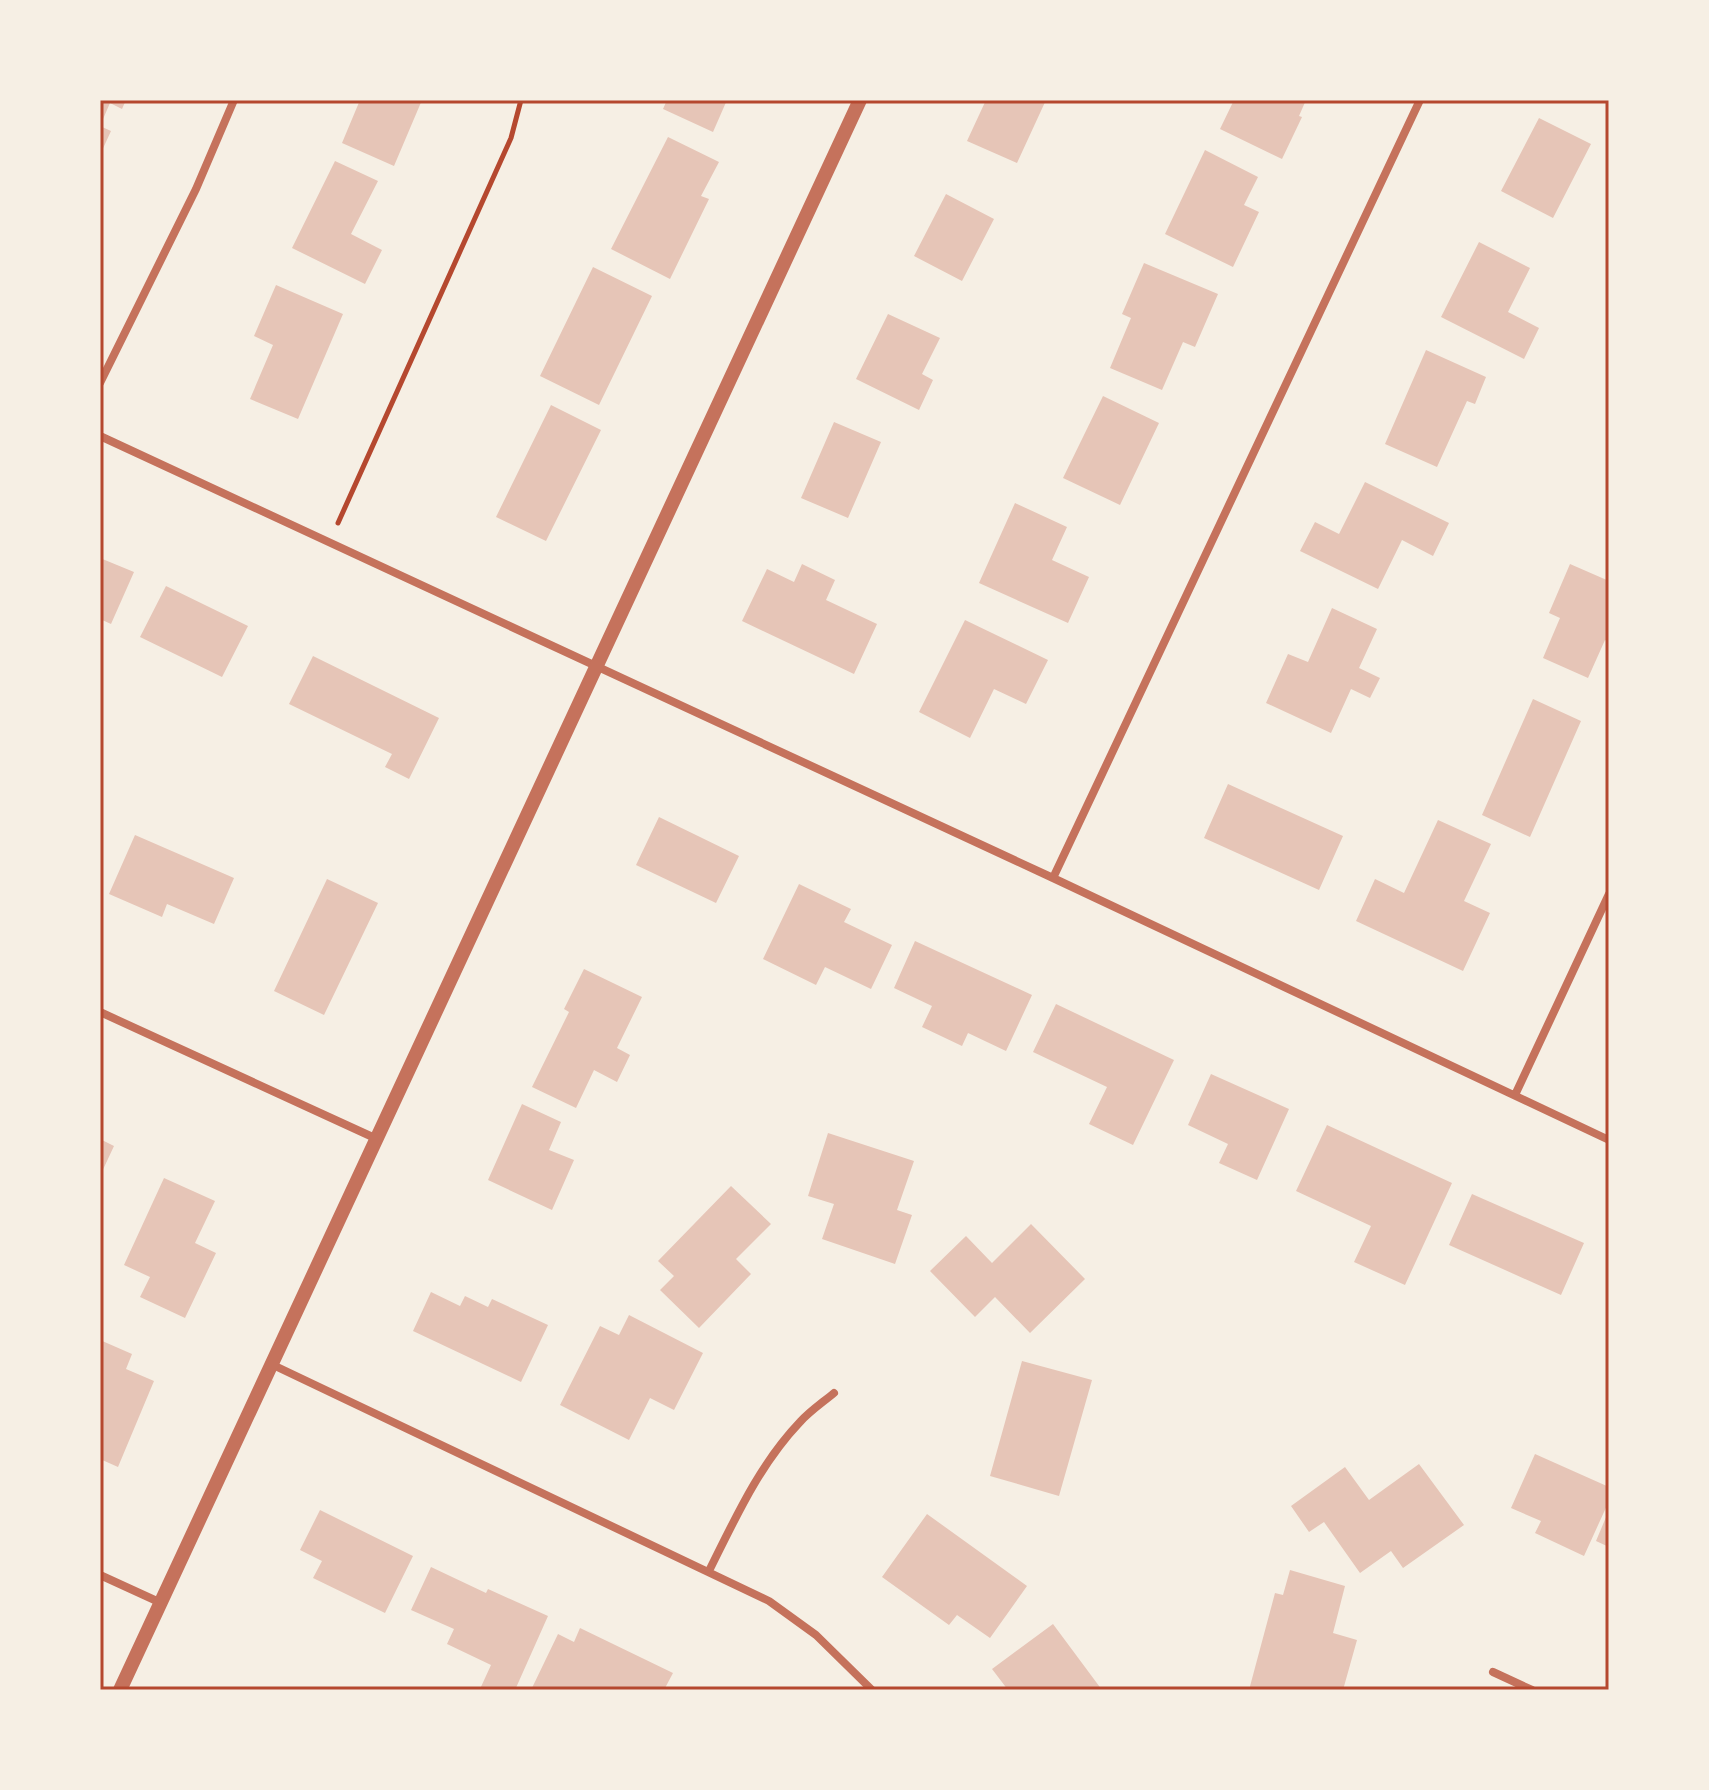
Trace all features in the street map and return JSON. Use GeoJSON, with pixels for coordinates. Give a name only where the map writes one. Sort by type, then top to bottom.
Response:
{"type":"FeatureCollection","features":[{"type":"Feature","properties":{"kind":"street"},"geometry":{"type":"LineString","coordinates":[[100,383],[196,189],[234,100]]}},
{"type":"Feature","properties":{"kind":"street"},"geometry":{"type":"LineString","coordinates":[[120,1690],[860,100]]}},
{"type":"Feature","properties":{"kind":"street"},"geometry":{"type":"LineString","coordinates":[[1053,878],[1420,100]]}},
{"type":"Feature","properties":{"kind":"street"},"geometry":{"type":"LineString","coordinates":[[100,436],[1609,1140]]}},
{"type":"Feature","properties":{"kind":"street"},"geometry":{"type":"LineString","coordinates":[[1515,1095],[1609,894]]}},
{"type":"Feature","properties":{"kind":"street"},"geometry":{"type":"LineString","coordinates":[[100,1012],[377,1139]]}},
{"type":"Feature","properties":{"kind":"street"},"geometry":{"type":"LineString","coordinates":[[273,1365],[769,1601],[816,1635],[872,1690]]}},
{"type":"Feature","properties":{"kind":"street"},"geometry":{"type":"LineString","coordinates":[[709,1571],[762,1471],[802,1419],[834,1393]]}},
{"type":"Feature","properties":{"kind":"street"},"geometry":{"type":"LineString","coordinates":[[100,1575],[159,1602]]}},
{"type":"Feature","properties":{"kind":"street"},"geometry":{"type":"LineString","coordinates":[[1493,1672],[1532,1690]]}},
{"type":"Feature","properties":{"kind":"path"},"geometry":{"type":"LineString","coordinates":[[329,543],[511,138],[521,100]]}},
{"type":"Feature","properties":{"kind":"building"},"geometry":{"type":"Polygon","coordinates":[[[100,100],[126,100],[122,109],[110,103],[100,126],[100,100]]]}},
{"type":"Feature","properties":{"kind":"building"},"geometry":{"type":"Polygon","coordinates":[[[360,100],[422,100],[394,166],[342,143],[360,100]]]}},
{"type":"Feature","properties":{"kind":"building"},"geometry":{"type":"Polygon","coordinates":[[[667,100],[727,100],[713,132],[663,109],[667,100]]]}},
{"type":"Feature","properties":{"kind":"building"},"geometry":{"type":"Polygon","coordinates":[[[986,100],[1046,100],[1017,163],[967,141],[986,100]]]}},
{"type":"Feature","properties":{"kind":"building"},"geometry":{"type":"Polygon","coordinates":[[[1234,100],[1306,100],[1299,116],[1302,117],[1282,159],[1220,129],[1234,100]]]}},
{"type":"Feature","properties":{"kind":"building"},"geometry":{"type":"Polygon","coordinates":[[[1539,118],[1591,144],[1553,218],[1501,191],[1539,118]]]}},
{"type":"Feature","properties":{"kind":"building"},"geometry":{"type":"Polygon","coordinates":[[[100,126],[111,131],[100,155],[100,126]]]}},
{"type":"Feature","properties":{"kind":"building"},"geometry":{"type":"Polygon","coordinates":[[[668,137],[719,162],[701,196],[709,199],[670,279],[611,249],[668,137]]]}},
{"type":"Feature","properties":{"kind":"building"},"geometry":{"type":"Polygon","coordinates":[[[1205,150],[1258,177],[1244,205],[1259,212],[1233,267],[1165,234],[1205,150]]]}},
{"type":"Feature","properties":{"kind":"building"},"geometry":{"type":"Polygon","coordinates":[[[335,161],[378,181],[351,234],[382,250],[365,284],[292,248],[335,161]]]}},
{"type":"Feature","properties":{"kind":"building"},"geometry":{"type":"Polygon","coordinates":[[[946,194],[994,219],[962,281],[914,256],[946,194]]]}},
{"type":"Feature","properties":{"kind":"building"},"geometry":{"type":"Polygon","coordinates":[[[1479,242],[1530,268],[1508,312],[1539,328],[1524,359],[1441,317],[1479,242]]]}},
{"type":"Feature","properties":{"kind":"building"},"geometry":{"type":"Polygon","coordinates":[[[1144,263],[1218,294],[1195,347],[1183,342],[1162,390],[1110,368],[1131,318],[1122,314],[1144,263]]]}},
{"type":"Feature","properties":{"kind":"building"},"geometry":{"type":"Polygon","coordinates":[[[593,267],[652,296],[599,405],[540,376],[593,267]]]}},
{"type":"Feature","properties":{"kind":"building"},"geometry":{"type":"Polygon","coordinates":[[[276,285],[343,314],[298,419],[250,399],[273,345],[254,336],[276,285]]]}},
{"type":"Feature","properties":{"kind":"building"},"geometry":{"type":"Polygon","coordinates":[[[888,314],[940,338],[922,374],[933,380],[919,410],[856,379],[888,314]]]}},
{"type":"Feature","properties":{"kind":"building"},"geometry":{"type":"Polygon","coordinates":[[[1426,350],[1486,377],[1475,404],[1467,401],[1437,467],[1385,444],[1426,350]]]}},
{"type":"Feature","properties":{"kind":"building"},"geometry":{"type":"Polygon","coordinates":[[[1103,396],[1159,423],[1120,505],[1063,478],[1103,396]]]}},
{"type":"Feature","properties":{"kind":"building"},"geometry":{"type":"Polygon","coordinates":[[[551,405],[601,430],[546,541],[496,517],[551,405]]]}},
{"type":"Feature","properties":{"kind":"building"},"geometry":{"type":"Polygon","coordinates":[[[834,422],[881,442],[848,518],[801,498],[834,422]]]}},
{"type":"Feature","properties":{"kind":"building"},"geometry":{"type":"Polygon","coordinates":[[[1365,482],[1449,523],[1433,556],[1402,540],[1378,589],[1300,551],[1315,522],[1339,534],[1365,482]]]}},
{"type":"Feature","properties":{"kind":"building"},"geometry":{"type":"Polygon","coordinates":[[[1015,503],[1067,527],[1052,560],[1089,577],[1068,623],[979,583],[1015,503]]]}},
{"type":"Feature","properties":{"kind":"building"},"geometry":{"type":"Polygon","coordinates":[[[100,558],[134,572],[111,624],[100,619],[100,558]]]}},
{"type":"Feature","properties":{"kind":"building"},"geometry":{"type":"Polygon","coordinates":[[[802,564],[835,580],[826,600],[877,624],[854,674],[742,621],[767,569],[794,582],[802,564]]]}},
{"type":"Feature","properties":{"kind":"building"},"geometry":{"type":"Polygon","coordinates":[[[1570,564],[1609,581],[1609,642],[1605,640],[1588,678],[1543,658],[1560,618],[1549,613],[1570,564]]]}},
{"type":"Feature","properties":{"kind":"building"},"geometry":{"type":"Polygon","coordinates":[[[166,586],[248,626],[222,677],[140,637],[166,586]]]}},
{"type":"Feature","properties":{"kind":"building"},"geometry":{"type":"Polygon","coordinates":[[[1332,608],[1377,629],[1359,668],[1380,678],[1370,698],[1351,689],[1331,733],[1266,703],[1288,654],[1308,662],[1332,608]]]}},
{"type":"Feature","properties":{"kind":"building"},"geometry":{"type":"Polygon","coordinates":[[[965,620],[1048,660],[1026,704],[994,689],[970,738],[919,712],[965,620]]]}},
{"type":"Feature","properties":{"kind":"building"},"geometry":{"type":"Polygon","coordinates":[[[313,656],[439,718],[409,779],[385,767],[392,754],[289,704],[313,656]]]}},
{"type":"Feature","properties":{"kind":"building"},"geometry":{"type":"Polygon","coordinates":[[[1533,699],[1581,721],[1530,837],[1482,815],[1533,699]]]}},
{"type":"Feature","properties":{"kind":"building"},"geometry":{"type":"Polygon","coordinates":[[[1228,784],[1343,836],[1319,890],[1204,838],[1228,784]]]}},
{"type":"Feature","properties":{"kind":"building"},"geometry":{"type":"Polygon","coordinates":[[[659,817],[739,856],[716,903],[636,865],[659,817]]]}},
{"type":"Feature","properties":{"kind":"building"},"geometry":{"type":"Polygon","coordinates":[[[1438,820],[1491,844],[1464,901],[1490,913],[1463,971],[1356,921],[1375,879],[1404,893],[1438,820]]]}},
{"type":"Feature","properties":{"kind":"building"},"geometry":{"type":"Polygon","coordinates":[[[135,835],[234,878],[214,924],[167,904],[162,917],[109,894],[135,835]]]}},
{"type":"Feature","properties":{"kind":"building"},"geometry":{"type":"Polygon","coordinates":[[[327,879],[378,903],[324,1015],[274,991],[327,879]]]}},
{"type":"Feature","properties":{"kind":"building"},"geometry":{"type":"Polygon","coordinates":[[[799,884],[851,909],[844,922],[892,945],[871,989],[825,967],[816,985],[763,959],[799,884]]]}},
{"type":"Feature","properties":{"kind":"building"},"geometry":{"type":"Polygon","coordinates":[[[915,941],[1032,995],[1006,1051],[968,1033],[962,1046],[922,1027],[932,1006],[894,988],[915,941]]]}},
{"type":"Feature","properties":{"kind":"building"},"geometry":{"type":"Polygon","coordinates":[[[584,969],[642,997],[617,1048],[630,1055],[617,1082],[594,1070],[576,1108],[532,1087],[569,1012],[564,1009],[584,969]]]}},
{"type":"Feature","properties":{"kind":"building"},"geometry":{"type":"Polygon","coordinates":[[[1056,1004],[1174,1060],[1133,1145],[1089,1124],[1107,1087],[1033,1052],[1056,1004]]]}},
{"type":"Feature","properties":{"kind":"building"},"geometry":{"type":"Polygon","coordinates":[[[1211,1074],[1289,1109],[1257,1180],[1219,1163],[1228,1144],[1188,1125],[1211,1074]]]}},
{"type":"Feature","properties":{"kind":"building"},"geometry":{"type":"Polygon","coordinates":[[[522,1104],[561,1122],[549,1150],[574,1160],[552,1210],[488,1180],[522,1104]]]}},
{"type":"Feature","properties":{"kind":"building"},"geometry":{"type":"Polygon","coordinates":[[[1327,1125],[1452,1183],[1405,1285],[1354,1262],[1371,1226],[1296,1191],[1327,1125]]]}},
{"type":"Feature","properties":{"kind":"building"},"geometry":{"type":"Polygon","coordinates":[[[828,1133],[914,1161],[897,1210],[912,1215],[895,1264],[822,1239],[834,1204],[808,1196],[828,1133]]]}},
{"type":"Feature","properties":{"kind":"building"},"geometry":{"type":"Polygon","coordinates":[[[100,1139],[114,1146],[100,1176],[100,1139]]]}},
{"type":"Feature","properties":{"kind":"building"},"geometry":{"type":"Polygon","coordinates":[[[164,1178],[215,1201],[195,1243],[216,1253],[185,1318],[140,1297],[150,1277],[124,1265],[164,1178]]]}},
{"type":"Feature","properties":{"kind":"building"},"geometry":{"type":"Polygon","coordinates":[[[731,1186],[771,1224],[736,1259],[751,1274],[699,1328],[660,1290],[674,1276],[658,1261],[731,1186]]]}},
{"type":"Feature","properties":{"kind":"building"},"geometry":{"type":"Polygon","coordinates":[[[1472,1194],[1584,1243],[1561,1295],[1449,1245],[1472,1194]]]}},
{"type":"Feature","properties":{"kind":"building"},"geometry":{"type":"Polygon","coordinates":[[[1031,1224],[1085,1279],[1030,1333],[995,1297],[975,1317],[930,1271],[966,1236],[992,1263],[1031,1224]]]}},
{"type":"Feature","properties":{"kind":"building"},"geometry":{"type":"Polygon","coordinates":[[[431,1292],[460,1306],[465,1296],[488,1307],[492,1299],[548,1325],[521,1382],[413,1331],[431,1292]]]}},
{"type":"Feature","properties":{"kind":"building"},"geometry":{"type":"Polygon","coordinates":[[[629,1315],[703,1353],[674,1410],[650,1398],[629,1440],[560,1405],[600,1326],[619,1335],[629,1315]]]}},
{"type":"Feature","properties":{"kind":"building"},"geometry":{"type":"Polygon","coordinates":[[[100,1340],[132,1354],[126,1369],[154,1381],[118,1467],[100,1459],[100,1340]]]}},
{"type":"Feature","properties":{"kind":"building"},"geometry":{"type":"Polygon","coordinates":[[[1022,1361],[1092,1380],[1059,1496],[990,1476],[1022,1361]]]}},
{"type":"Feature","properties":{"kind":"building"},"geometry":{"type":"Polygon","coordinates":[[[1535,1454],[1609,1487],[1609,1501],[1584,1556],[1535,1533],[1541,1521],[1511,1508],[1535,1454]]]}},
{"type":"Feature","properties":{"kind":"building"},"geometry":{"type":"Polygon","coordinates":[[[1419,1464],[1464,1525],[1403,1568],[1391,1551],[1360,1573],[1324,1522],[1309,1532],[1291,1506],[1345,1467],[1369,1500],[1419,1464]]]}},
{"type":"Feature","properties":{"kind":"building"},"geometry":{"type":"Polygon","coordinates":[[[320,1510],[413,1556],[385,1613],[313,1578],[322,1561],[300,1550],[320,1510]]]}},
{"type":"Feature","properties":{"kind":"building"},"geometry":{"type":"Polygon","coordinates":[[[1609,1510],[1609,1547],[1596,1541],[1609,1510]]]}},
{"type":"Feature","properties":{"kind":"building"},"geometry":{"type":"Polygon","coordinates":[[[927,1514],[1027,1586],[990,1638],[957,1615],[949,1625],[882,1577],[927,1514]]]}},
{"type":"Feature","properties":{"kind":"building"},"geometry":{"type":"Polygon","coordinates":[[[431,1567],[486,1593],[488,1589],[548,1616],[515,1690],[480,1689],[491,1665],[447,1644],[454,1629],[411,1610],[431,1567]]]}},
{"type":"Feature","properties":{"kind":"building"},"geometry":{"type":"Polygon","coordinates":[[[1290,1570],[1345,1586],[1333,1633],[1357,1640],[1343,1690],[1249,1690],[1275,1593],[1283,1595],[1290,1570]]]}},
{"type":"Feature","properties":{"kind":"building"},"geometry":{"type":"Polygon","coordinates":[[[1053,1624],[1102,1690],[1008,1690],[992,1669],[1053,1624]]]}},
{"type":"Feature","properties":{"kind":"building"},"geometry":{"type":"Polygon","coordinates":[[[580,1628],[673,1673],[664,1690],[531,1690],[558,1634],[574,1642],[580,1628]]]}}]}
